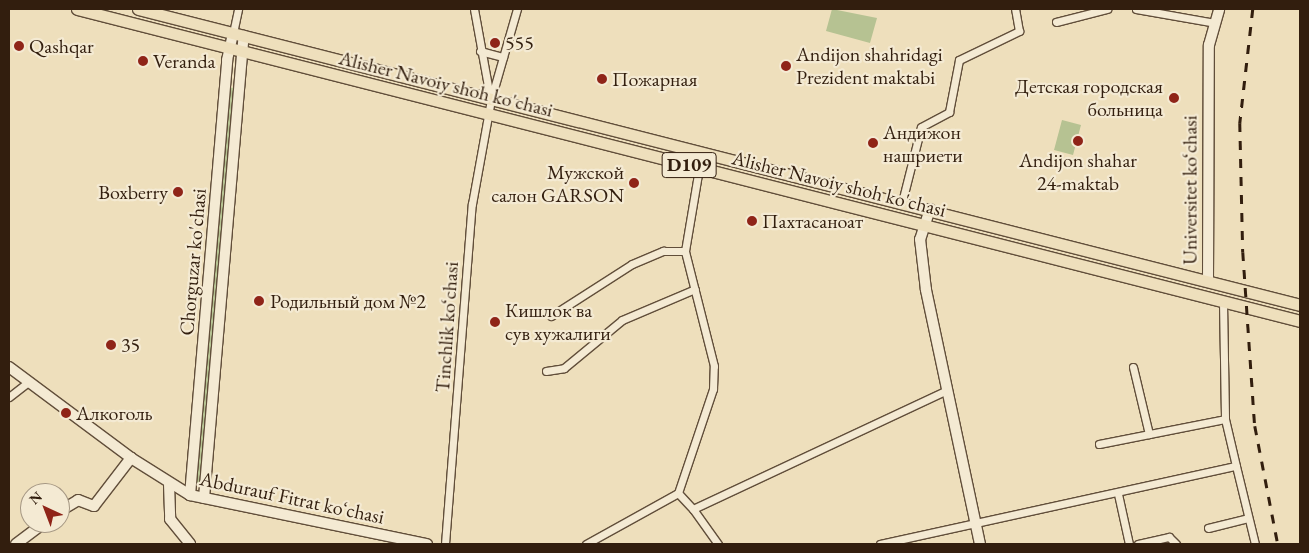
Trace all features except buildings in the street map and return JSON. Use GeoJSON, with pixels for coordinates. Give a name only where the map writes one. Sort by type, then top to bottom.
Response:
{"type":"FeatureCollection","features":[{"type":"Feature","properties":{"kind":"main road","name":"Alisher Navoiy shoh ko'chasi"},"geometry":{"type":"LineString","coordinates":[[78,9],[1300,321]]}},
{"type":"Feature","properties":{"kind":"main road","name":"Alisher Navoiy shoh ko'chasi"},"geometry":{"type":"LineString","coordinates":[[138,9],[491,100],[578,120],[930,209],[1300,305]]}},
{"type":"Feature","properties":{"kind":"main road","name":"Universitet kо‘chasi"},"geometry":{"type":"LineString","coordinates":[[1208,282],[1206,115],[1209,45],[1216,13]]}},
{"type":"Feature","properties":{"kind":"main road","name":"Chorguzar ko'chasi"},"geometry":{"type":"LineString","coordinates":[[190,495],[229,48],[239,35]]}},
{"type":"Feature","properties":{"kind":"main road","name":"Chorguzar ko'chasi"},"geometry":{"type":"LineString","coordinates":[[204,498],[241,51],[239,35]]}},
{"type":"Feature","properties":{"kind":"main road"},"geometry":{"type":"LineString","coordinates":[[574,136],[578,120]]}},
{"type":"Feature","properties":{"kind":"main road"},"geometry":{"type":"LineString","coordinates":[[597,142],[601,126]]}},
{"type":"Feature","properties":{"kind":"main road"},"geometry":{"type":"LineString","coordinates":[[755,182],[758,167]]}},
{"type":"Feature","properties":{"kind":"main road"},"geometry":{"type":"LineString","coordinates":[[930,209],[920,240],[926,290],[945,391],[980,544]]}},
{"type":"Feature","properties":{"kind":"main road"},"geometry":{"type":"LineString","coordinates":[[1026,251],[1030,236]]}},
{"type":"Feature","properties":{"kind":"main road","name":"Abdurauf Fitrat koʻchasi"},"geometry":{"type":"LineString","coordinates":[[9,368],[131,458],[169,484],[190,495],[426,544]]}},
{"type":"Feature","properties":{"kind":"main road"},"geometry":{"type":"LineString","coordinates":[[70,505],[78,500],[94,506],[131,458]]}},
{"type":"Feature","properties":{"kind":"main road"},"geometry":{"type":"LineString","coordinates":[[169,484],[170,519],[190,544]]}},
{"type":"Feature","properties":{"kind":"main road"},"geometry":{"type":"LineString","coordinates":[[16,544],[31,533]]}},
{"type":"Feature","properties":{"kind":"street"},"geometry":{"type":"LineString","coordinates":[[238,9],[239,35]]}},
{"type":"Feature","properties":{"kind":"street"},"geometry":{"type":"LineString","coordinates":[[474,9],[480,51],[491,100]]}},
{"type":"Feature","properties":{"kind":"street","name":"Tinchlik kо‘chasi"},"geometry":{"type":"LineString","coordinates":[[446,544],[472,204],[491,100],[517,9]]}},
{"type":"Feature","properties":{"kind":"street"},"geometry":{"type":"LineString","coordinates":[[902,202],[921,128],[948,112],[959,60],[1019,31],[1015,9]]}},
{"type":"Feature","properties":{"kind":"street"},"geometry":{"type":"LineString","coordinates":[[1056,22],[1107,9]]}},
{"type":"Feature","properties":{"kind":"street"},"geometry":{"type":"LineString","coordinates":[[1136,9],[1216,13]]}},
{"type":"Feature","properties":{"kind":"street"},"geometry":{"type":"LineString","coordinates":[[480,51],[503,57]]}},
{"type":"Feature","properties":{"kind":"street"},"geometry":{"type":"LineString","coordinates":[[586,544],[678,493],[713,389],[714,366],[685,251],[699,168]]}},
{"type":"Feature","properties":{"kind":"street"},"geometry":{"type":"LineString","coordinates":[[551,316],[632,264],[662,251],[685,251]]}},
{"type":"Feature","properties":{"kind":"street"},"geometry":{"type":"LineString","coordinates":[[546,371],[564,368],[622,320],[694,289]]}},
{"type":"Feature","properties":{"kind":"street"},"geometry":{"type":"LineString","coordinates":[[1223,302],[1225,419],[1255,544]]}},
{"type":"Feature","properties":{"kind":"street"},"geometry":{"type":"LineString","coordinates":[[1133,367],[1150,434]]}},
{"type":"Feature","properties":{"kind":"street"},"geometry":{"type":"LineString","coordinates":[[9,397],[28,382]]}},
{"type":"Feature","properties":{"kind":"street"},"geometry":{"type":"LineString","coordinates":[[693,510],[945,391]]}},
{"type":"Feature","properties":{"kind":"street"},"geometry":{"type":"LineString","coordinates":[[1099,444],[1225,419]]}},
{"type":"Feature","properties":{"kind":"street"},"geometry":{"type":"LineString","coordinates":[[880,544],[1118,494],[1236,466]]}},
{"type":"Feature","properties":{"kind":"street"},"geometry":{"type":"LineString","coordinates":[[678,493],[718,544]]}},
{"type":"Feature","properties":{"kind":"street"},"geometry":{"type":"LineString","coordinates":[[1118,494],[1129,544]]}},
{"type":"Feature","properties":{"kind":"street"},"geometry":{"type":"LineString","coordinates":[[1208,528],[1248,518]]}},
{"type":"Feature","properties":{"kind":"street"},"geometry":{"type":"LineString","coordinates":[[1138,544],[1170,537],[1176,544]]}},
{"type":"Feature","properties":{"kind":"green space"},"geometry":{"type":"Polygon","coordinates":[[[832,9],[877,18],[870,43],[826,31],[832,9]]]}},
{"type":"Feature","properties":{"kind":"green space"},"geometry":{"type":"Polygon","coordinates":[[[228,87],[234,88],[202,485],[194,482],[228,87]]]}},
{"type":"Feature","properties":{"kind":"green space"},"geometry":{"type":"Polygon","coordinates":[[[1062,120],[1081,125],[1073,155],[1054,150],[1062,120]]]}},
{"type":"Feature","properties":{"kind":"railway"},"geometry":{"type":"LineString","coordinates":[[1253,9],[1240,123],[1243,252],[1255,426],[1278,544]]}},
{"type":"Feature","properties":{"kind":"place","name":"555"},"geometry":{"type":"Point","coordinates":[495,43]}},
{"type":"Feature","properties":{"kind":"place","name":"Qashqar"},"geometry":{"type":"Point","coordinates":[19,46]}},
{"type":"Feature","properties":{"kind":"place","name":"Veranda"},"geometry":{"type":"Point","coordinates":[143,61]}},
{"type":"Feature","properties":{"kind":"place","name":"Andijon shahridagi Prezident maktabi"},"geometry":{"type":"Point","coordinates":[786,66]}},
{"type":"Feature","properties":{"kind":"place","name":"Пожарная"},"geometry":{"type":"Point","coordinates":[602,79]}},
{"type":"Feature","properties":{"kind":"place","name":"Детская городская больница"},"geometry":{"type":"Point","coordinates":[1174,98]}},
{"type":"Feature","properties":{"kind":"place","name":"Andijon shahar 24-maktab"},"geometry":{"type":"Point","coordinates":[1078,141]}},
{"type":"Feature","properties":{"kind":"place","name":"Андижон нашриети"},"geometry":{"type":"Point","coordinates":[873,143]}},
{"type":"Feature","properties":{"kind":"place","name":"Мужской салон GARSON"},"geometry":{"type":"Point","coordinates":[634,183]}},
{"type":"Feature","properties":{"kind":"place","name":"Boxberry"},"geometry":{"type":"Point","coordinates":[178,192]}},
{"type":"Feature","properties":{"kind":"place","name":"Пахтасаноат"},"geometry":{"type":"Point","coordinates":[752,221]}},
{"type":"Feature","properties":{"kind":"place","name":"Родильный дом №2"},"geometry":{"type":"Point","coordinates":[259,301]}},
{"type":"Feature","properties":{"kind":"place","name":"Кишлок ва сув хужалиги"},"geometry":{"type":"Point","coordinates":[495,322]}},
{"type":"Feature","properties":{"kind":"place","name":"35"},"geometry":{"type":"Point","coordinates":[111,345]}},
{"type":"Feature","properties":{"kind":"place","name":"Алкоголь"},"geometry":{"type":"Point","coordinates":[66,413]}}]}
